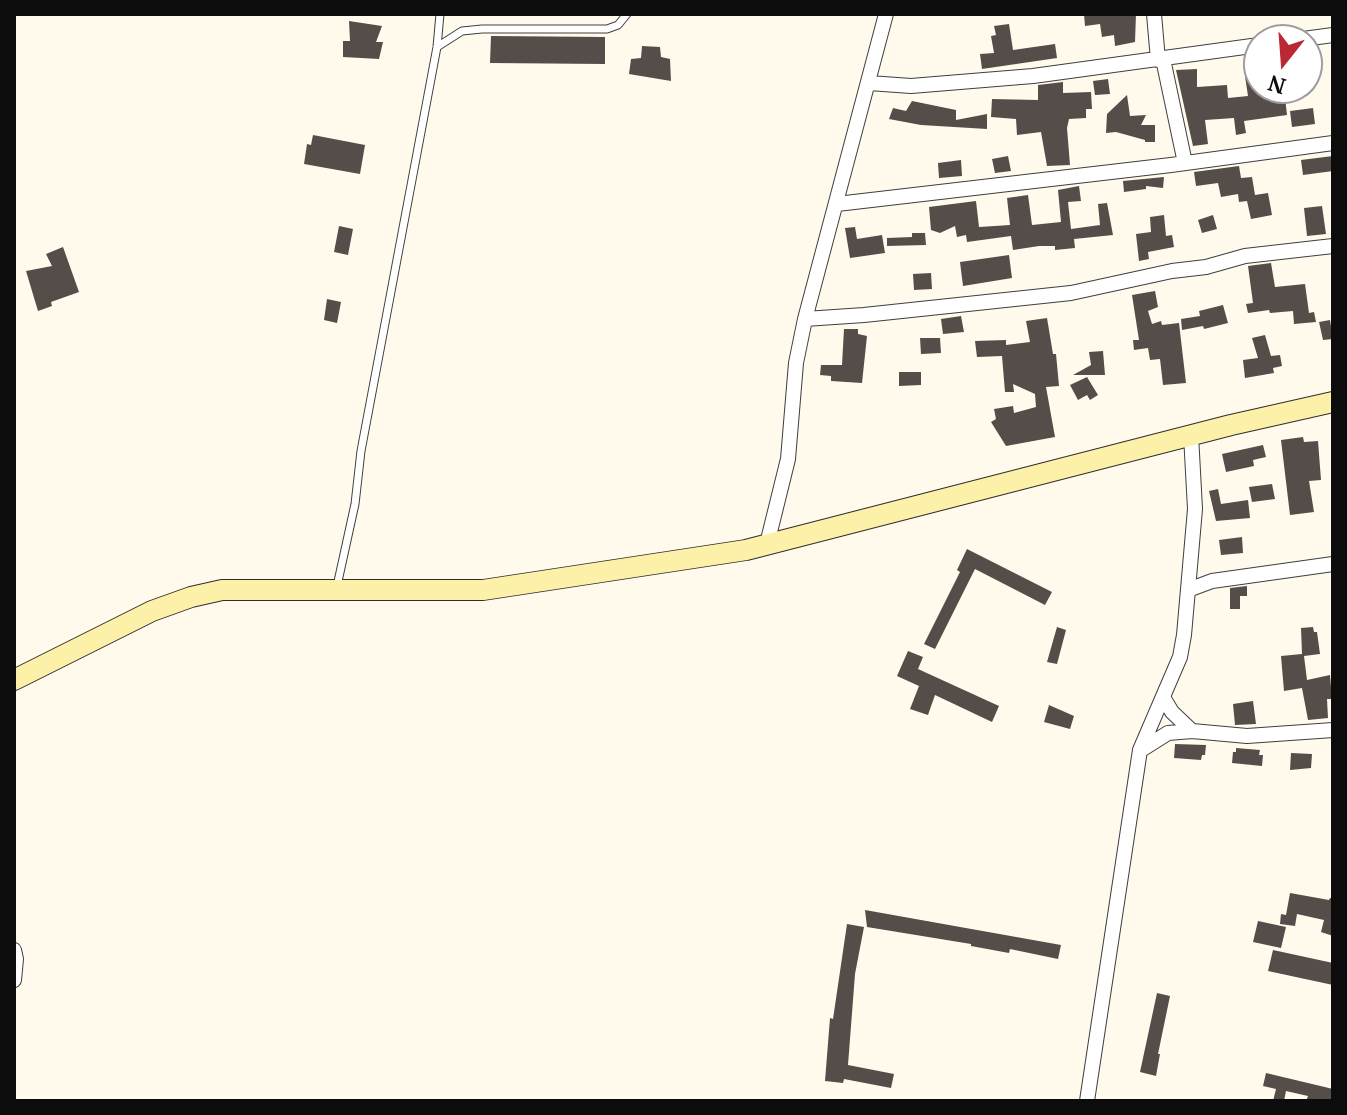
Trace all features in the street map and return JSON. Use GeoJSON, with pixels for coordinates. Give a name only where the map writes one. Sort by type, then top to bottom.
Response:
{"type":"FeatureCollection","features":[{"type":"Feature","properties":{"kind":"main road"},"geometry":{"type":"LineString","coordinates":[[14,680],[152,611],[222,590],[483,590],[746,550],[1191,435],[1333,402]]}},
{"type":"Feature","properties":{"kind":"street"},"geometry":{"type":"LineString","coordinates":[[767,544],[788,459],[796,363],[805,319],[886,14]]}},
{"type":"Feature","properties":{"kind":"street"},"geometry":{"type":"LineString","coordinates":[[1154,14],[1185,163]]}},
{"type":"Feature","properties":{"kind":"street"},"geometry":{"type":"LineString","coordinates":[[869,83],[911,86],[1033,76],[1243,47]]}},
{"type":"Feature","properties":{"kind":"street"},"geometry":{"type":"LineString","coordinates":[[837,204],[1333,143]]}},
{"type":"Feature","properties":{"kind":"street"},"geometry":{"type":"LineString","coordinates":[[805,319],[1016,301],[1206,267],[1245,256],[1333,246]]}},
{"type":"Feature","properties":{"kind":"street"},"geometry":{"type":"LineString","coordinates":[[1087,1101],[1140,750],[1180,657],[1195,509],[1191,435]]}},
{"type":"Feature","properties":{"kind":"street"},"geometry":{"type":"LineString","coordinates":[[1188,590],[1212,581],[1333,564]]}},
{"type":"Feature","properties":{"kind":"street"},"geometry":{"type":"LineString","coordinates":[[1163,697],[1180,721],[1192,731]]}},
{"type":"Feature","properties":{"kind":"street"},"geometry":{"type":"LineString","coordinates":[[1140,750],[1168,733],[1192,731],[1247,736],[1333,730]]}},
{"type":"Feature","properties":{"kind":"street"},"geometry":{"type":"LineString","coordinates":[[14,950],[14,980]]}},
{"type":"Feature","properties":{"kind":"lane"},"geometry":{"type":"LineString","coordinates":[[336,590],[355,504],[361,451],[437,47],[440,14]]}},
{"type":"Feature","properties":{"kind":"lane"},"geometry":{"type":"LineString","coordinates":[[437,47],[462,31],[607,29],[618,25],[627,14]]}},
{"type":"Feature","properties":{"kind":"building"},"geometry":{"type":"Polygon","coordinates":[[[1084,14],[1136,14],[1135,42],[1115,46],[1114,35],[1102,37],[1100,24],[1085,26],[1084,14]]]}},
{"type":"Feature","properties":{"kind":"building"},"geometry":{"type":"Polygon","coordinates":[[[349,21],[382,26],[376,42],[383,42],[379,59],[343,57],[343,41],[350,41],[349,21]]]}},
{"type":"Feature","properties":{"kind":"building"},"geometry":{"type":"Polygon","coordinates":[[[1009,24],[1013,50],[1055,44],[1057,58],[982,69],[980,54],[994,53],[991,36],[996,35],[994,26],[1009,24]]]}},
{"type":"Feature","properties":{"kind":"building"},"geometry":{"type":"Polygon","coordinates":[[[491,36],[605,37],[605,64],[490,63],[491,36]]]}},
{"type":"Feature","properties":{"kind":"building"},"geometry":{"type":"Polygon","coordinates":[[[642,46],[660,47],[661,57],[670,59],[671,81],[629,74],[631,59],[641,58],[642,46]]]}},
{"type":"Feature","properties":{"kind":"building"},"geometry":{"type":"Polygon","coordinates":[[[1197,69],[1197,87],[1227,85],[1228,98],[1243,96],[1243,104],[1286,104],[1287,115],[1244,121],[1246,133],[1236,135],[1234,118],[1205,120],[1208,144],[1193,146],[1176,70],[1197,69]]]}},
{"type":"Feature","properties":{"kind":"building"},"geometry":{"type":"Polygon","coordinates":[[[1108,79],[1110,94],[1095,95],[1093,81],[1108,79]]]}},
{"type":"Feature","properties":{"kind":"building"},"geometry":{"type":"Polygon","coordinates":[[[1063,82],[1063,93],[1091,92],[1092,109],[1086,109],[1086,118],[1069,119],[1070,165],[1047,166],[1041,132],[1017,135],[1016,119],[991,117],[992,99],[1038,100],[1038,85],[1063,82]]]}},
{"type":"Feature","properties":{"kind":"building"},"geometry":{"type":"Polygon","coordinates":[[[1127,95],[1130,116],[1146,115],[1141,125],[1155,125],[1155,142],[1145,142],[1116,132],[1106,133],[1107,114],[1127,95]]]}},
{"type":"Feature","properties":{"kind":"building"},"geometry":{"type":"Polygon","coordinates":[[[912,101],[956,110],[956,120],[987,114],[987,129],[921,125],[889,119],[893,108],[906,111],[912,101]]]}},
{"type":"Feature","properties":{"kind":"building"},"geometry":{"type":"Polygon","coordinates":[[[1313,108],[1315,124],[1292,127],[1290,111],[1313,108]]]}},
{"type":"Feature","properties":{"kind":"building"},"geometry":{"type":"Polygon","coordinates":[[[313,135],[365,145],[360,174],[304,164],[307,144],[311,145],[313,135]]]}},
{"type":"Feature","properties":{"kind":"building"},"geometry":{"type":"Polygon","coordinates":[[[1008,156],[1011,171],[995,173],[992,159],[1008,156]]]}},
{"type":"Feature","properties":{"kind":"building"},"geometry":{"type":"Polygon","coordinates":[[[1333,156],[1333,171],[1303,175],[1301,160],[1333,156]]]}},
{"type":"Feature","properties":{"kind":"building"},"geometry":{"type":"Polygon","coordinates":[[[961,160],[962,176],[939,178],[938,163],[961,160]]]}},
{"type":"Feature","properties":{"kind":"building"},"geometry":{"type":"Polygon","coordinates":[[[1239,166],[1241,178],[1252,177],[1255,195],[1268,193],[1272,215],[1251,219],[1247,201],[1239,202],[1238,194],[1221,197],[1218,183],[1196,186],[1194,172],[1239,166]]]}},
{"type":"Feature","properties":{"kind":"building"},"geometry":{"type":"Polygon","coordinates":[[[1164,177],[1163,188],[1146,186],[1146,189],[1124,192],[1123,181],[1164,177]]]}},
{"type":"Feature","properties":{"kind":"building"},"geometry":{"type":"Polygon","coordinates":[[[1079,186],[1081,201],[1068,202],[1071,229],[1100,225],[1098,204],[1107,203],[1113,235],[1074,239],[1075,248],[1055,250],[1055,246],[1039,246],[1013,250],[1011,236],[967,242],[966,235],[957,237],[955,226],[940,233],[931,230],[929,207],[976,201],[979,227],[1010,225],[1007,198],[1028,195],[1032,225],[1061,222],[1058,190],[1079,186]]]}},
{"type":"Feature","properties":{"kind":"building"},"geometry":{"type":"Polygon","coordinates":[[[1322,206],[1326,234],[1307,236],[1304,208],[1322,206]]]}},
{"type":"Feature","properties":{"kind":"building"},"geometry":{"type":"Polygon","coordinates":[[[1164,215],[1166,236],[1172,235],[1174,247],[1148,252],[1149,259],[1139,261],[1136,234],[1151,232],[1150,217],[1164,215]]]}},
{"type":"Feature","properties":{"kind":"building"},"geometry":{"type":"Polygon","coordinates":[[[1213,215],[1217,229],[1202,233],[1198,220],[1213,215]]]}},
{"type":"Feature","properties":{"kind":"building"},"geometry":{"type":"Polygon","coordinates":[[[339,226],[353,229],[348,255],[334,252],[339,226]]]}},
{"type":"Feature","properties":{"kind":"building"},"geometry":{"type":"Polygon","coordinates":[[[855,227],[857,239],[882,235],[885,253],[850,258],[845,228],[855,227]]]}},
{"type":"Feature","properties":{"kind":"building"},"geometry":{"type":"Polygon","coordinates":[[[912,233],[925,233],[926,245],[887,246],[887,238],[912,237],[912,233]]]}},
{"type":"Feature","properties":{"kind":"building"},"geometry":{"type":"Polygon","coordinates":[[[63,247],[79,292],[51,302],[52,306],[38,311],[26,271],[52,266],[46,254],[63,247]]]}},
{"type":"Feature","properties":{"kind":"building"},"geometry":{"type":"Polygon","coordinates":[[[1009,255],[1012,278],[963,286],[960,262],[1009,255]]]}},
{"type":"Feature","properties":{"kind":"building"},"geometry":{"type":"Polygon","coordinates":[[[1271,263],[1275,287],[1305,284],[1309,313],[1314,312],[1316,322],[1294,324],[1293,311],[1248,313],[1246,304],[1253,303],[1248,266],[1271,263]]]}},
{"type":"Feature","properties":{"kind":"building"},"geometry":{"type":"Polygon","coordinates":[[[931,273],[932,289],[914,290],[913,274],[931,273]]]}},
{"type":"Feature","properties":{"kind":"building"},"geometry":{"type":"Polygon","coordinates":[[[1155,291],[1158,307],[1148,311],[1152,324],[1161,321],[1162,325],[1179,323],[1186,383],[1163,385],[1160,359],[1150,360],[1148,348],[1134,350],[1133,340],[1139,340],[1132,295],[1155,291]]]}},
{"type":"Feature","properties":{"kind":"building"},"geometry":{"type":"Polygon","coordinates":[[[327,299],[341,302],[337,323],[324,320],[327,299]]]}},
{"type":"Feature","properties":{"kind":"building"},"geometry":{"type":"Polygon","coordinates":[[[1223,305],[1228,323],[1182,330],[1181,319],[1200,316],[1199,311],[1223,305]]]}},
{"type":"Feature","properties":{"kind":"building"},"geometry":{"type":"Polygon","coordinates":[[[961,316],[964,332],[943,334],[941,319],[961,316]]]}},
{"type":"Feature","properties":{"kind":"building"},"geometry":{"type":"Polygon","coordinates":[[[1047,318],[1053,354],[1056,354],[1059,386],[1046,387],[1055,437],[1006,446],[991,422],[996,419],[994,409],[1013,406],[1014,413],[1036,407],[1035,394],[1013,384],[1014,392],[1005,392],[1002,356],[977,357],[975,341],[1006,340],[1006,345],[1030,342],[1026,321],[1047,318]]]}},
{"type":"Feature","properties":{"kind":"building"},"geometry":{"type":"Polygon","coordinates":[[[1330,320],[1333,339],[1323,340],[1319,322],[1330,320]]]}},
{"type":"Feature","properties":{"kind":"building"},"geometry":{"type":"Polygon","coordinates":[[[844,329],[858,329],[858,334],[867,336],[862,383],[831,381],[831,376],[820,375],[821,365],[842,365],[844,329]]]}},
{"type":"Feature","properties":{"kind":"building"},"geometry":{"type":"Polygon","coordinates":[[[1265,335],[1271,356],[1280,355],[1282,366],[1273,368],[1274,373],[1245,378],[1243,360],[1258,358],[1252,338],[1265,335]]]}},
{"type":"Feature","properties":{"kind":"building"},"geometry":{"type":"Polygon","coordinates":[[[920,338],[940,338],[941,353],[921,354],[920,338]]]}},
{"type":"Feature","properties":{"kind":"building"},"geometry":{"type":"Polygon","coordinates":[[[1103,351],[1105,375],[1073,375],[1091,365],[1089,352],[1103,351]]]}},
{"type":"Feature","properties":{"kind":"building"},"geometry":{"type":"Polygon","coordinates":[[[899,372],[921,372],[921,385],[899,386],[899,372]]]}},
{"type":"Feature","properties":{"kind":"building"},"geometry":{"type":"Polygon","coordinates":[[[1087,377],[1098,395],[1090,400],[1087,395],[1078,400],[1070,385],[1087,377]]]}},
{"type":"Feature","properties":{"kind":"building"},"geometry":{"type":"Polygon","coordinates":[[[1303,437],[1304,442],[1318,441],[1321,480],[1309,481],[1314,512],[1290,515],[1281,440],[1303,437]]]}},
{"type":"Feature","properties":{"kind":"building"},"geometry":{"type":"Polygon","coordinates":[[[1263,445],[1266,457],[1253,460],[1254,466],[1226,472],[1222,454],[1263,445]]]}},
{"type":"Feature","properties":{"kind":"building"},"geometry":{"type":"Polygon","coordinates":[[[1272,484],[1275,499],[1252,502],[1249,487],[1272,484]]]}},
{"type":"Feature","properties":{"kind":"building"},"geometry":{"type":"Polygon","coordinates":[[[1218,489],[1221,504],[1248,500],[1250,518],[1216,521],[1209,491],[1218,489]]]}},
{"type":"Feature","properties":{"kind":"building"},"geometry":{"type":"Polygon","coordinates":[[[1242,537],[1243,553],[1221,555],[1219,540],[1242,537]]]}},
{"type":"Feature","properties":{"kind":"building"},"geometry":{"type":"Polygon","coordinates":[[[967,549],[1052,592],[1045,605],[975,569],[935,649],[924,644],[960,572],[957,570],[967,549]]]}},
{"type":"Feature","properties":{"kind":"building"},"geometry":{"type":"Polygon","coordinates":[[[1247,586],[1247,596],[1240,596],[1240,609],[1230,609],[1230,588],[1247,586]]]}},
{"type":"Feature","properties":{"kind":"building"},"geometry":{"type":"Polygon","coordinates":[[[1057,627],[1066,630],[1057,664],[1047,662],[1057,627]]]}},
{"type":"Feature","properties":{"kind":"building"},"geometry":{"type":"Polygon","coordinates":[[[1313,627],[1317,632],[1320,654],[1304,656],[1307,680],[1330,675],[1332,699],[1327,699],[1328,718],[1308,720],[1302,688],[1284,691],[1281,656],[1302,654],[1301,628],[1313,627]]]}},
{"type":"Feature","properties":{"kind":"building"},"geometry":{"type":"Polygon","coordinates":[[[908,651],[923,657],[918,669],[999,706],[992,722],[935,695],[928,715],[910,709],[919,686],[897,676],[908,651]]]}},
{"type":"Feature","properties":{"kind":"building"},"geometry":{"type":"Polygon","coordinates":[[[1253,701],[1256,724],[1235,725],[1233,704],[1253,701]]]}},
{"type":"Feature","properties":{"kind":"building"},"geometry":{"type":"Polygon","coordinates":[[[1049,705],[1074,716],[1070,729],[1044,722],[1049,705]]]}},
{"type":"Feature","properties":{"kind":"building"},"geometry":{"type":"Polygon","coordinates":[[[1175,744],[1206,745],[1205,755],[1201,760],[1174,758],[1175,744]]]}},
{"type":"Feature","properties":{"kind":"building"},"geometry":{"type":"Polygon","coordinates":[[[1236,748],[1260,750],[1262,766],[1232,763],[1236,748]]]}},
{"type":"Feature","properties":{"kind":"building"},"geometry":{"type":"Polygon","coordinates":[[[1291,753],[1312,754],[1311,768],[1290,770],[1291,753]]]}},
{"type":"Feature","properties":{"kind":"building"},"geometry":{"type":"Polygon","coordinates":[[[1290,893],[1329,900],[1333,898],[1333,936],[1321,932],[1324,920],[1297,914],[1295,926],[1280,924],[1281,914],[1286,915],[1290,893]]]}},
{"type":"Feature","properties":{"kind":"building"},"geometry":{"type":"Polygon","coordinates":[[[865,910],[1061,945],[1058,959],[867,927],[865,910]]]}},
{"type":"Feature","properties":{"kind":"building"},"geometry":{"type":"Polygon","coordinates":[[[1258,921],[1286,927],[1281,948],[1253,942],[1258,921]]]}},
{"type":"Feature","properties":{"kind":"building"},"geometry":{"type":"Polygon","coordinates":[[[847,924],[864,927],[855,974],[848,1065],[894,1074],[891,1088],[844,1079],[843,1083],[825,1081],[830,1018],[833,1019],[847,924]]]}},
{"type":"Feature","properties":{"kind":"building"},"geometry":{"type":"Polygon","coordinates":[[[1273,950],[1333,963],[1333,985],[1268,971],[1273,950]]]}},
{"type":"Feature","properties":{"kind":"building"},"geometry":{"type":"Polygon","coordinates":[[[1157,993],[1170,996],[1156,1076],[1140,1072],[1157,993]]]}},
{"type":"Feature","properties":{"kind":"building"},"geometry":{"type":"Polygon","coordinates":[[[1266,1073],[1333,1089],[1333,1101],[1306,1101],[1308,1096],[1286,1091],[1284,1101],[1273,1101],[1276,1089],[1263,1086],[1266,1073]]]}}]}
